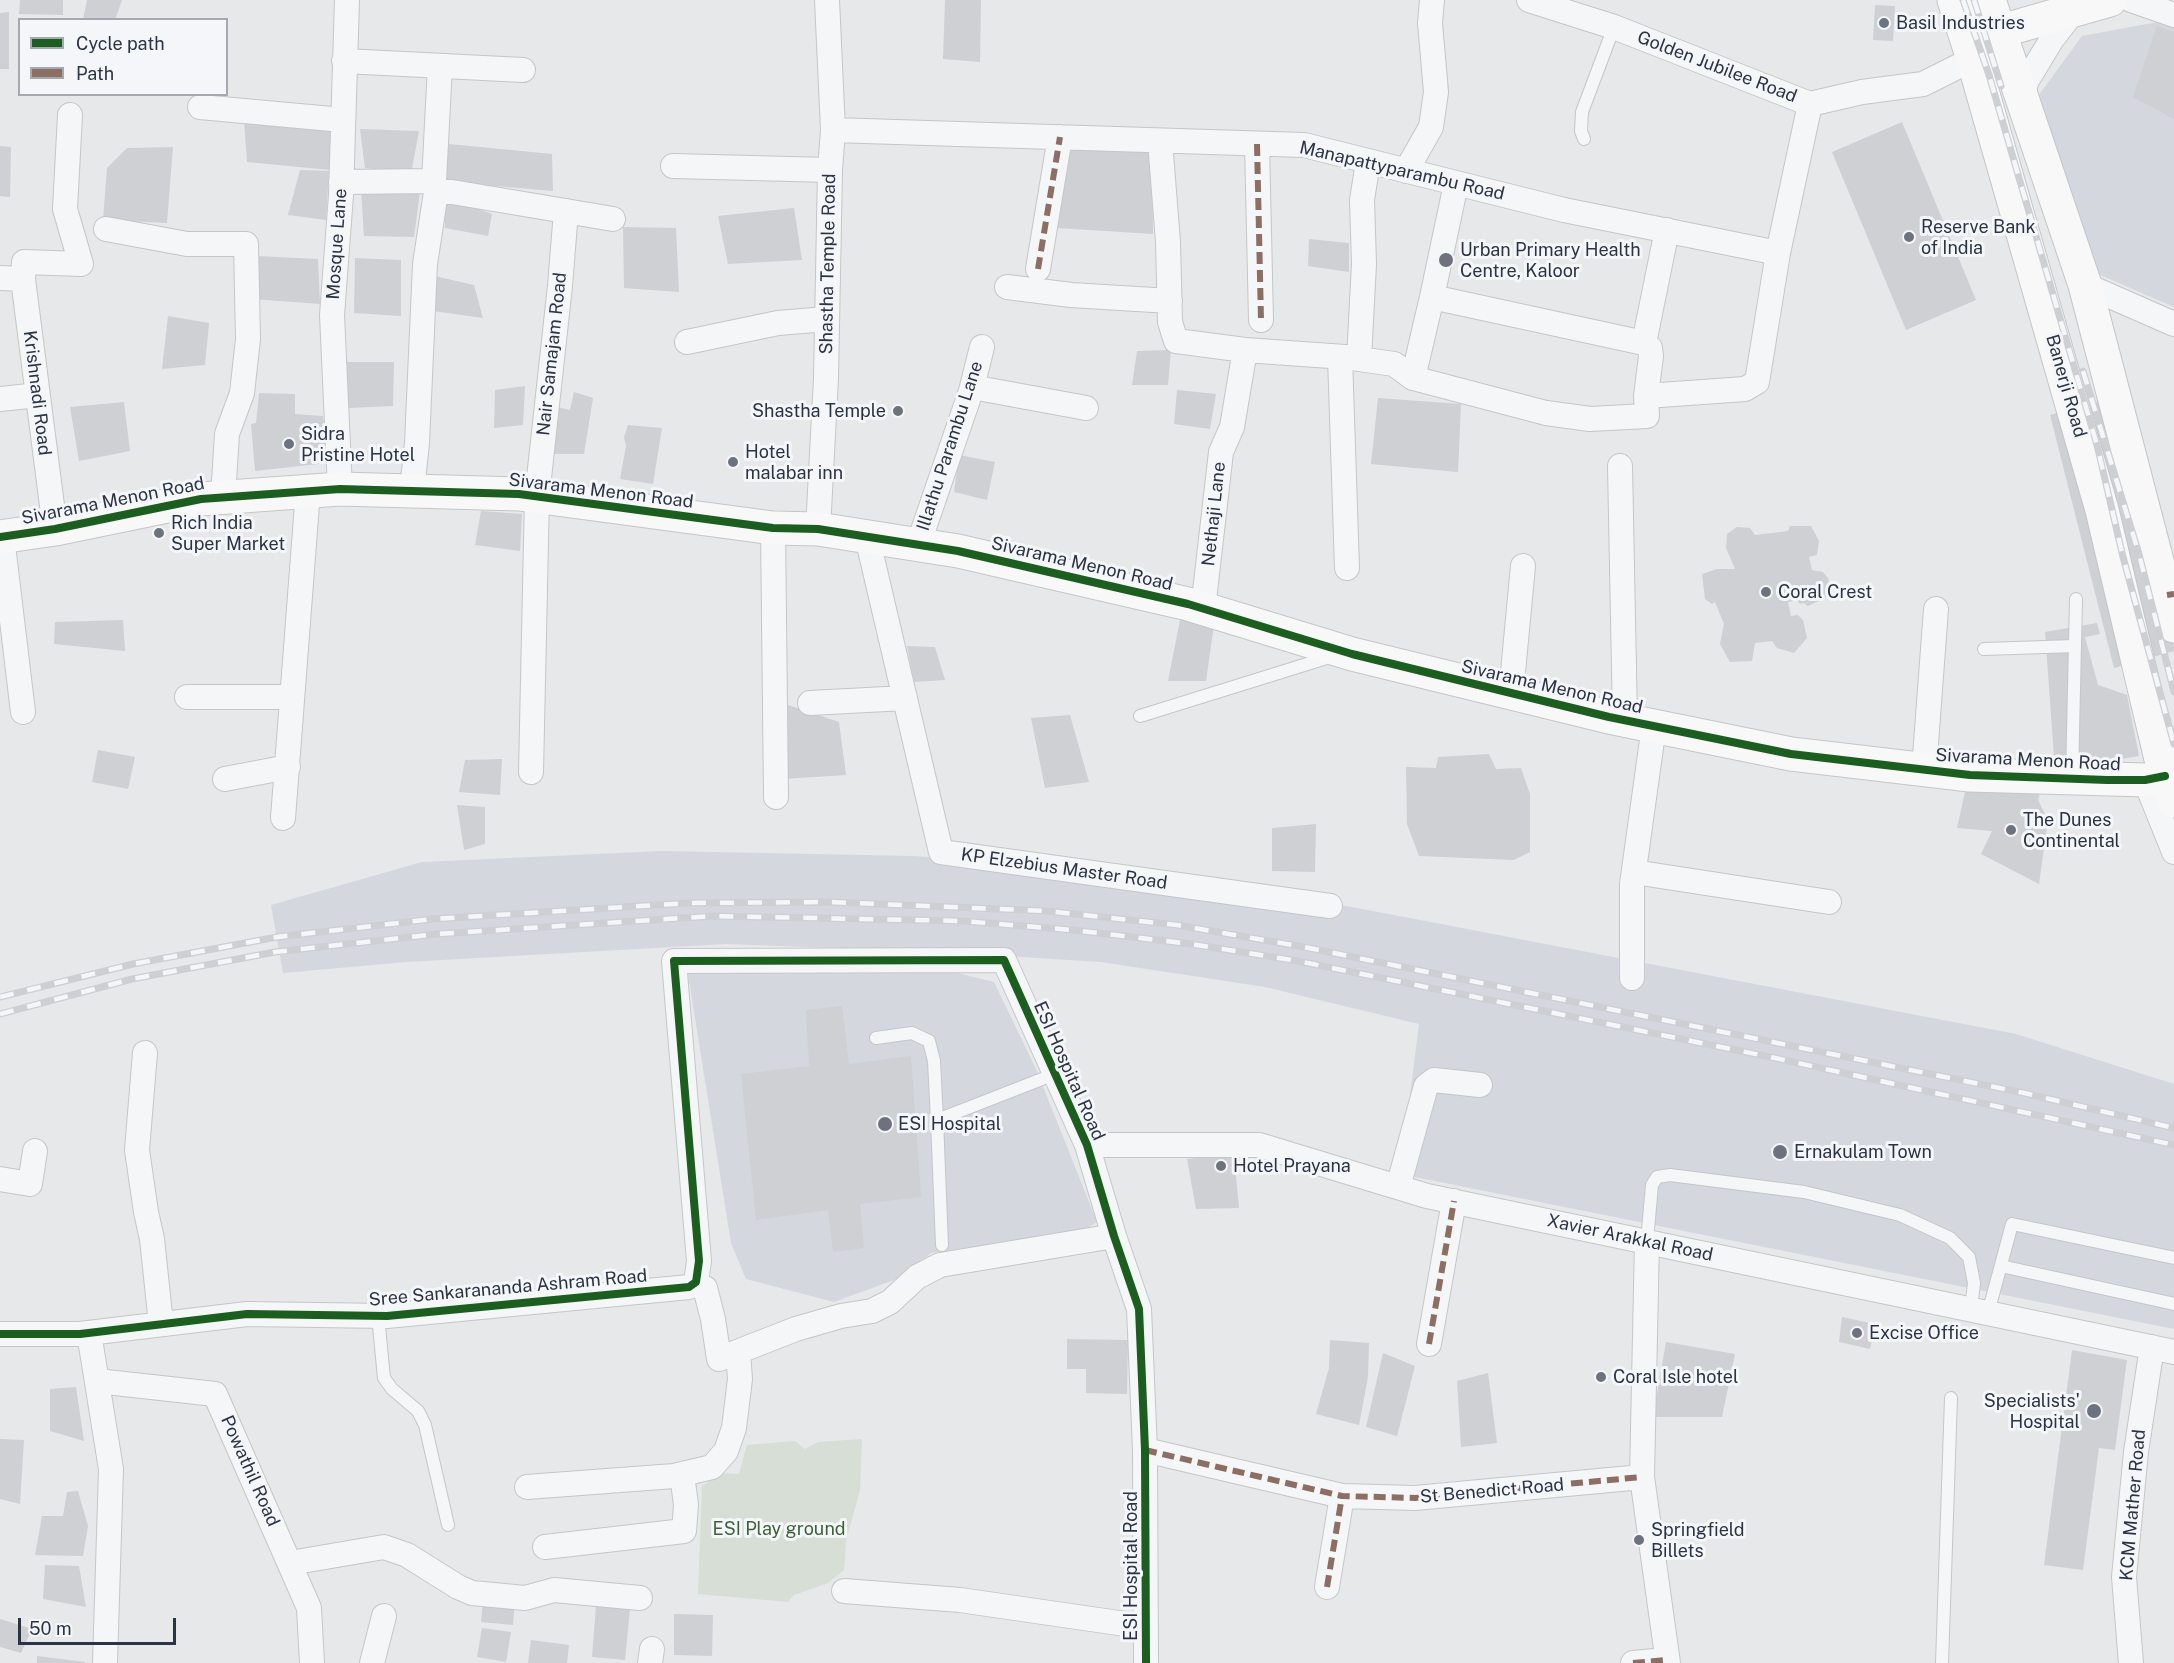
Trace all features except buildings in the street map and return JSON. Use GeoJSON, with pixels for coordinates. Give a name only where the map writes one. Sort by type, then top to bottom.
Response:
{"type":"FeatureCollection","features":[{"type":"Feature","properties":{"kind":"street","name":"Mosque Lane"},"geometry":{"type":"LineString","coordinates":[[283,819],[292,697],[324,490],[341,182],[347,0]]}},
{"type":"Feature","properties":{"kind":"street","name":"Shastha Temple Road"},"geometry":{"type":"LineString","coordinates":[[818,529],[833,130],[827,0]]}},
{"type":"Feature","properties":{"kind":"street"},"geometry":{"type":"LineString","coordinates":[[1406,171],[1431,127],[1436,92],[1430,23],[1432,0]]}},
{"type":"Feature","properties":{"kind":"street","name":"Golden Jubilee Road"},"geometry":{"type":"LineString","coordinates":[[1529,0],[1614,27],[1810,104],[1862,92],[1923,84],[1973,59]]}},
{"type":"Feature","properties":{"kind":"street","name":"Banerji Road"},"geometry":{"type":"LineString","coordinates":[[1954,0],[1973,59],[2102,510],[2162,785],[2174,852]]}},
{"type":"Feature","properties":{"kind":"street"},"geometry":{"type":"LineString","coordinates":[[1989,0],[2085,285],[2172,605]]}},
{"type":"Feature","properties":{"kind":"street"},"geometry":{"type":"LineString","coordinates":[[1973,59],[2001,31],[2110,0]]}},
{"type":"Feature","properties":{"kind":"street"},"geometry":{"type":"LineString","coordinates":[[2131,0],[2174,15]]}},
{"type":"Feature","properties":{"kind":"street"},"geometry":{"type":"LineString","coordinates":[[2022,102],[2026,82],[2052,39],[2074,11]]}},
{"type":"Feature","properties":{"kind":"street"},"geometry":{"type":"LineString","coordinates":[[344,61],[523,70]]}},
{"type":"Feature","properties":{"kind":"street"},"geometry":{"type":"LineString","coordinates":[[341,182],[434,181],[440,66]]}},
{"type":"Feature","properties":{"kind":"street"},"geometry":{"type":"LineString","coordinates":[[1646,396],[1744,389],[1757,382],[1778,253],[1810,104]]}},
{"type":"Feature","properties":{"kind":"street"},"geometry":{"type":"LineString","coordinates":[[200,107],[343,120]]}},
{"type":"Feature","properties":{"kind":"street"},"geometry":{"type":"LineString","coordinates":[[11,278],[24,262],[81,264],[65,209],[70,115]]}},
{"type":"Feature","properties":{"kind":"street","name":"Manapattyparambu Road"},"geometry":{"type":"LineString","coordinates":[[833,130],[1304,145],[1456,184],[1778,253]]}},
{"type":"Feature","properties":{"kind":"street"},"geometry":{"type":"LineString","coordinates":[[1038,269],[1060,137]]}},
{"type":"Feature","properties":{"kind":"street"},"geometry":{"type":"LineString","coordinates":[[1160,141],[1170,322],[1176,340],[1245,350],[1394,364],[1413,378],[1546,413],[1590,419],[1647,416],[1646,396],[1651,356],[1650,348],[1644,343],[1432,297]]}},
{"type":"Feature","properties":{"kind":"street"},"geometry":{"type":"LineString","coordinates":[[1257,144],[1261,320]]}},
{"type":"Feature","properties":{"kind":"street"},"geometry":{"type":"LineString","coordinates":[[1347,568],[1343,523],[1349,358],[1364,264],[1362,200],[1368,162]]}},
{"type":"Feature","properties":{"kind":"street"},"geometry":{"type":"LineString","coordinates":[[673,166],[830,170]]}},
{"type":"Feature","properties":{"kind":"street"},"geometry":{"type":"LineString","coordinates":[[1413,378],[1456,184]]}},
{"type":"Feature","properties":{"kind":"street"},"geometry":{"type":"LineString","coordinates":[[412,489],[425,264],[436,192],[452,192],[613,219]]}},
{"type":"Feature","properties":{"kind":"street","name":"Nair Samajam Road"},"geometry":{"type":"LineString","coordinates":[[537,496],[566,212]]}},
{"type":"Feature","properties":{"kind":"street"},"geometry":{"type":"LineString","coordinates":[[106,229],[187,244],[246,244],[248,339],[242,393],[227,434],[223,497]]}},
{"type":"Feature","properties":{"kind":"street"},"geometry":{"type":"LineString","coordinates":[[1644,343],[1667,230]]}},
{"type":"Feature","properties":{"kind":"street","name":"Krishnadi Road"},"geometry":{"type":"LineString","coordinates":[[11,278],[38,395],[55,529]]}},
{"type":"Feature","properties":{"kind":"street"},"geometry":{"type":"LineString","coordinates":[[2085,285],[2174,324]]}},
{"type":"Feature","properties":{"kind":"street"},"geometry":{"type":"LineString","coordinates":[[1008,287],[1071,295],[1170,301]]}},
{"type":"Feature","properties":{"kind":"street"},"geometry":{"type":"LineString","coordinates":[[687,342],[778,323],[827,319]]}},
{"type":"Feature","properties":{"kind":"street","name":"Illathu Parambu Lane"},"geometry":{"type":"LineString","coordinates":[[918,545],[972,387],[982,347]]}},
{"type":"Feature","properties":{"kind":"street","name":"Nethaji Lane"},"geometry":{"type":"LineString","coordinates":[[1203,609],[1221,452],[1232,427],[1245,350]]}},
{"type":"Feature","properties":{"kind":"street"},"geometry":{"type":"LineString","coordinates":[[972,387],[1086,408]]}},
{"type":"Feature","properties":{"kind":"street"},"geometry":{"type":"LineString","coordinates":[[0,399],[38,395]]}},
{"type":"Feature","properties":{"kind":"street"},"geometry":{"type":"LineString","coordinates":[[1620,466],[1640,723],[1632,978]]}},
{"type":"Feature","properties":{"kind":"street","name":"Sivarama Menon Road"},"geometry":{"type":"LineString","coordinates":[[1,537],[55,529],[201,499],[223,497],[324,490],[412,489],[537,496],[773,528],[818,529],[958,551],[1203,609],[1347,652],[1511,693],[1640,723],[1791,753],[1970,775],[2162,785]]}},
{"type":"Feature","properties":{"kind":"street","name":"Sivarama Menon Road"},"geometry":{"type":"LineString","coordinates":[[531,772],[537,496]]}},
{"type":"Feature","properties":{"kind":"street"},"geometry":{"type":"LineString","coordinates":[[773,528],[776,797]]}},
{"type":"Feature","properties":{"kind":"street"},"geometry":{"type":"LineString","coordinates":[[1,537],[23,712]]}},
{"type":"Feature","properties":{"kind":"street","name":"KP Elzebius Master Road"},"geometry":{"type":"LineString","coordinates":[[867,537],[941,852],[1329,906]]}},
{"type":"Feature","properties":{"kind":"street"},"geometry":{"type":"LineString","coordinates":[[1511,693],[1523,566]]}},
{"type":"Feature","properties":{"kind":"street"},"geometry":{"type":"LineString","coordinates":[[1924,770],[1936,609]]}},
{"type":"Feature","properties":{"kind":"street"},"geometry":{"type":"LineString","coordinates":[[187,698],[292,697]]}},
{"type":"Feature","properties":{"kind":"street"},"geometry":{"type":"LineString","coordinates":[[810,703],[905,698]]}},
{"type":"Feature","properties":{"kind":"street"},"geometry":{"type":"LineString","coordinates":[[225,779],[288,767]]}},
{"type":"Feature","properties":{"kind":"street"},"geometry":{"type":"LineString","coordinates":[[1634,872],[1829,902]]}},
{"type":"Feature","properties":{"kind":"street","name":"ESI Hospital Road"},"geometry":{"type":"LineString","coordinates":[[674,961],[1004,960],[1087,1145],[1139,1309],[1145,1450],[1146,1663]]}},
{"type":"Feature","properties":{"kind":"street","name":"Sree Sankarananda Ashram Road"},"geometry":{"type":"LineString","coordinates":[[0,1334],[89,1333],[246,1314],[378,1316],[549,1302],[689,1287],[696,1282],[699,1261],[674,961]]}},
{"type":"Feature","properties":{"kind":"street"},"geometry":{"type":"LineString","coordinates":[[145,1053],[137,1150],[152,1239],[161,1324]]}},
{"type":"Feature","properties":{"kind":"street"},"geometry":{"type":"LineString","coordinates":[[1398,1187],[1426,1086],[1434,1080],[1480,1085]]}},
{"type":"Feature","properties":{"kind":"street","name":"Xavier Arakkal Road"},"geometry":{"type":"LineString","coordinates":[[1087,1145],[1259,1145],[1398,1187],[1454,1201],[2163,1349]]}},
{"type":"Feature","properties":{"kind":"street"},"geometry":{"type":"LineString","coordinates":[[0,1179],[30,1184],[35,1151]]}},
{"type":"Feature","properties":{"kind":"street"},"geometry":{"type":"LineString","coordinates":[[1429,1344],[1454,1201]]}},
{"type":"Feature","properties":{"kind":"street"},"geometry":{"type":"LineString","coordinates":[[705,1288],[713,1319],[719,1359],[796,1329],[841,1316],[872,1311],[890,1302],[917,1277],[940,1265],[1114,1236]]}},
{"type":"Feature","properties":{"kind":"street"},"geometry":{"type":"LineString","coordinates":[[1633,1663],[1668,1661],[1642,1477],[1647,1241]]}},
{"type":"Feature","properties":{"kind":"street"},"geometry":{"type":"LineString","coordinates":[[89,1333],[111,1469],[105,1663]]}},
{"type":"Feature","properties":{"kind":"street","name":"KCM Mather Road"},"geometry":{"type":"LineString","coordinates":[[2131,1663],[2124,1577],[2136,1452],[2163,1349]]}},
{"type":"Feature","properties":{"kind":"street"},"geometry":{"type":"LineString","coordinates":[[527,1487],[580,1485],[682,1474],[712,1467],[726,1451],[737,1406],[740,1379],[738,1352]]}},
{"type":"Feature","properties":{"kind":"street","name":"Powathil Road"},"geometry":{"type":"LineString","coordinates":[[97,1381],[215,1394],[309,1608],[312,1663]]}},
{"type":"Feature","properties":{"kind":"street","name":"St Benedict Road"},"geometry":{"type":"LineString","coordinates":[[1145,1450],[1342,1496],[1415,1498],[1642,1477]]}},
{"type":"Feature","properties":{"kind":"street"},"geometry":{"type":"LineString","coordinates":[[545,1547],[684,1531],[686,1505],[682,1474]]}},
{"type":"Feature","properties":{"kind":"street"},"geometry":{"type":"LineString","coordinates":[[1328,1587],[1342,1496]]}},
{"type":"Feature","properties":{"kind":"street"},"geometry":{"type":"LineString","coordinates":[[290,1563],[384,1547],[407,1555],[458,1587],[472,1593],[525,1598],[554,1590],[640,1598]]}},
{"type":"Feature","properties":{"kind":"street"},"geometry":{"type":"LineString","coordinates":[[844,1591],[960,1600],[1146,1627]]}},
{"type":"Feature","properties":{"kind":"street"},"geometry":{"type":"LineString","coordinates":[[372,1663],[384,1616]]}},
{"type":"Feature","properties":{"kind":"lane"},"geometry":{"type":"LineString","coordinates":[[1584,139],[1581,131],[1582,112],[1614,27]]}},
{"type":"Feature","properties":{"kind":"lane"},"geometry":{"type":"LineString","coordinates":[[2072,779],[2076,599]]}},
{"type":"Feature","properties":{"kind":"lane"},"geometry":{"type":"LineString","coordinates":[[1984,649],[2075,646]]}},
{"type":"Feature","properties":{"kind":"lane"},"geometry":{"type":"LineString","coordinates":[[1140,716],[1347,652]]}},
{"type":"Feature","properties":{"kind":"lane"},"geometry":{"type":"LineString","coordinates":[[876,1038],[912,1033],[929,1041],[933,1055],[942,1245]]}},
{"type":"Feature","properties":{"kind":"lane"},"geometry":{"type":"LineString","coordinates":[[937,1120],[1055,1074]]}},
{"type":"Feature","properties":{"kind":"lane"},"geometry":{"type":"LineString","coordinates":[[1647,1241],[1652,1185],[1657,1177],[1670,1175],[1804,1192],[1900,1215],[1950,1238],[1969,1257],[1980,1311]]}},
{"type":"Feature","properties":{"kind":"lane"},"geometry":{"type":"LineString","coordinates":[[1980,1311],[2001,1266],[2012,1224],[2174,1258]]}},
{"type":"Feature","properties":{"kind":"lane"},"geometry":{"type":"LineString","coordinates":[[2001,1266],[2174,1304]]}},
{"type":"Feature","properties":{"kind":"lane"},"geometry":{"type":"LineString","coordinates":[[378,1316],[384,1378],[392,1389],[418,1411],[425,1425],[447,1525]]}},
{"type":"Feature","properties":{"kind":"lane"},"geometry":{"type":"LineString","coordinates":[[1942,1663],[1951,1398]]}},
{"type":"Feature","properties":{"kind":"shaded area"},"geometry":{"type":"Polygon","coordinates":[[[2163,21],[2174,25],[2174,307],[2098,274],[2033,103],[2082,36],[2163,21]]]}},
{"type":"Feature","properties":{"kind":"shaded area"},"geometry":{"type":"Polygon","coordinates":[[[662,851],[912,856],[1105,867],[1352,907],[2016,1034],[2174,1084],[2174,1329],[1400,1174],[1419,1024],[1265,987],[1101,962],[941,952],[726,944],[406,962],[283,973],[271,905],[422,862],[662,851]]]}},
{"type":"Feature","properties":{"kind":"shaded area","name":"ESI Hospital"},"geometry":{"type":"Polygon","coordinates":[[[687,968],[945,970],[994,982],[1036,1069],[1097,1222],[1084,1230],[1009,1248],[977,1246],[931,1253],[905,1276],[834,1302],[746,1279],[731,1243],[687,968]]]}},
{"type":"Feature","properties":{"kind":"green space","name":"ESI Play ground"},"geometry":{"type":"Polygon","coordinates":[[[862,1439],[860,1490],[846,1541],[844,1570],[828,1583],[794,1595],[788,1602],[698,1594],[702,1486],[723,1473],[739,1474],[747,1445],[795,1441],[805,1449],[818,1442],[862,1439]]]}},
{"type":"Feature","properties":{"kind":"railway"},"geometry":{"type":"LineString","coordinates":[[1963,0],[1989,75],[2097,445],[2123,557],[2174,744]]}},
{"type":"Feature","properties":{"kind":"railway"},"geometry":{"type":"LineString","coordinates":[[1974,0],[2001,86]]}},
{"type":"Feature","properties":{"kind":"railway"},"geometry":{"type":"LineString","coordinates":[[2083,371],[2139,554],[2174,692]]}},
{"type":"Feature","properties":{"kind":"railway"},"geometry":{"type":"LineString","coordinates":[[0,997],[133,964],[277,937],[433,919],[688,903],[830,902],[1047,911],[1177,925],[1304,947],[2024,1093],[2174,1128]]}},
{"type":"Feature","properties":{"kind":"railway"},"geometry":{"type":"LineString","coordinates":[[0,1014],[132,979],[275,952],[437,934],[713,916],[962,921],[1073,930],[1191,944],[1298,961],[1775,1058],[2174,1145]]}},
{"type":"Feature","properties":{"kind":"marked path"},"geometry":{"type":"LineString","coordinates":[[1038,269],[1060,137]]}},
{"type":"Feature","properties":{"kind":"marked path"},"geometry":{"type":"LineString","coordinates":[[1257,144],[1261,320]]}},
{"type":"Feature","properties":{"kind":"marked path"},"geometry":{"type":"LineString","coordinates":[[2167,595],[2174,594]]}},
{"type":"Feature","properties":{"kind":"marked path"},"geometry":{"type":"LineString","coordinates":[[1429,1344],[1454,1201]]}},
{"type":"Feature","properties":{"kind":"marked path"},"geometry":{"type":"LineString","coordinates":[[1145,1450],[1342,1496],[1415,1498],[1642,1477]]}},
{"type":"Feature","properties":{"kind":"marked path"},"geometry":{"type":"LineString","coordinates":[[1327,1587],[1342,1496]]}},
{"type":"Feature","properties":{"kind":"marked path"},"geometry":{"type":"LineString","coordinates":[[1633,1663],[1667,1660]]}},
{"type":"Feature","properties":{"kind":"cycle path"},"geometry":{"type":"LineString","coordinates":[[0,537],[55,529],[201,499],[340,489],[519,494],[773,528],[818,529],[958,551],[1188,604],[1352,654],[1609,717],[1791,754],[1970,775],[2107,780],[2145,780],[2165,776]]}},
{"type":"Feature","properties":{"kind":"cycle path"},"geometry":{"type":"LineString","coordinates":[[0,1334],[80,1334],[247,1314],[387,1316],[689,1287],[696,1282],[699,1261],[674,961],[1004,960],[1087,1145],[1139,1309],[1145,1450],[1146,1663]]}},
{"type":"Feature","properties":{"kind":"place","name":"Basil Industries"},"geometry":{"type":"Point","coordinates":[1884,23]}},
{"type":"Feature","properties":{"kind":"place","name":"Reserve Bank of India"},"geometry":{"type":"Point","coordinates":[1909,237]}},
{"type":"Feature","properties":{"kind":"place","name":"Urban Primary Health Centre, Kaloor"},"geometry":{"type":"Point","coordinates":[1446,260]}},
{"type":"Feature","properties":{"kind":"place","name":"Shastha Temple"},"geometry":{"type":"Point","coordinates":[898,411]}},
{"type":"Feature","properties":{"kind":"place","name":"Sidra Pristine Hotel"},"geometry":{"type":"Point","coordinates":[289,444]}},
{"type":"Feature","properties":{"kind":"place","name":"Hotel malabar inn"},"geometry":{"type":"Point","coordinates":[733,462]}},
{"type":"Feature","properties":{"kind":"place","name":"Rich India Super Market"},"geometry":{"type":"Point","coordinates":[159,533]}},
{"type":"Feature","properties":{"kind":"place","name":"Coral Crest"},"geometry":{"type":"Point","coordinates":[1766,592]}},
{"type":"Feature","properties":{"kind":"place","name":"The Dunes Continental"},"geometry":{"type":"Point","coordinates":[2011,830]}},
{"type":"Feature","properties":{"kind":"place","name":"ESI Hospital"},"geometry":{"type":"Point","coordinates":[885,1124]}},
{"type":"Feature","properties":{"kind":"place","name":"Ernakulam Town"},"geometry":{"type":"Point","coordinates":[1780,1152]}},
{"type":"Feature","properties":{"kind":"place","name":"Hotel Prayana"},"geometry":{"type":"Point","coordinates":[1221,1166]}},
{"type":"Feature","properties":{"kind":"place","name":"Excise Office"},"geometry":{"type":"Point","coordinates":[1857,1333]}},
{"type":"Feature","properties":{"kind":"place","name":"Coral Isle hotel"},"geometry":{"type":"Point","coordinates":[1601,1377]}},
{"type":"Feature","properties":{"kind":"place","name":"Specialists' Hospital"},"geometry":{"type":"Point","coordinates":[2094,1411]}},
{"type":"Feature","properties":{"kind":"place","name":"Springfield Billets"},"geometry":{"type":"Point","coordinates":[1639,1540]}}]}
